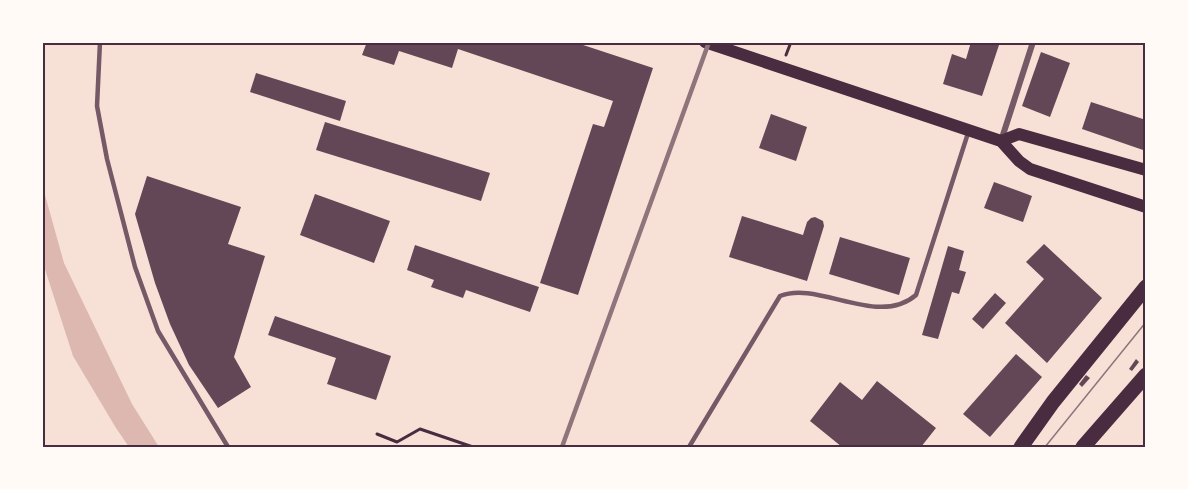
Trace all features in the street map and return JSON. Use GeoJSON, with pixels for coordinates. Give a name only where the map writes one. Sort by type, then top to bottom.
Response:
{"type":"FeatureCollection","features":[{"type":"Feature","properties":{"kind":"main road"},"geometry":{"type":"LineString","coordinates":[[705,42],[1001,141],[1019,161],[1030,169],[1146,207]]}},
{"type":"Feature","properties":{"kind":"main road"},"geometry":{"type":"LineString","coordinates":[[1001,141],[1019,134],[1146,170]]}},
{"type":"Feature","properties":{"kind":"main road"},"geometry":{"type":"LineString","coordinates":[[1021,447],[1053,402],[1146,287]]}},
{"type":"Feature","properties":{"kind":"main road"},"geometry":{"type":"LineString","coordinates":[[1083,447],[1146,375]]}},
{"type":"Feature","properties":{"kind":"street"},"geometry":{"type":"LineString","coordinates":[[1001,141],[1033,42]]}},
{"type":"Feature","properties":{"kind":"lane"},"geometry":{"type":"LineString","coordinates":[[100,42],[97,106],[107,159],[135,267],[158,331],[228,447]]}},
{"type":"Feature","properties":{"kind":"lane"},"geometry":{"type":"LineString","coordinates":[[689,447],[780,296],[792,291],[859,304],[898,307],[916,295],[969,130]]}},
{"type":"Feature","properties":{"kind":"path"},"geometry":{"type":"LineString","coordinates":[[377,434],[397,442],[420,429],[473,447]]}},
{"type":"Feature","properties":{"kind":"shaded area"},"geometry":{"type":"Polygon","coordinates":[[[42,42],[45,42],[43,149],[45,195],[64,263],[132,404],[159,447],[129,447],[116,428],[73,356],[42,260],[42,42]]]}},
{"type":"Feature","properties":{"kind":"building"},"geometry":{"type":"Polygon","coordinates":[[[367,42],[574,42],[653,68],[578,295],[540,283],[593,124],[604,127],[613,101],[458,49],[452,68],[399,51],[394,65],[362,55],[367,42]]]}},
{"type":"Feature","properties":{"kind":"building"},"geometry":{"type":"Polygon","coordinates":[[[971,42],[1000,42],[982,96],[943,84],[952,54],[966,59],[971,42]]]}},
{"type":"Feature","properties":{"kind":"building"},"geometry":{"type":"Polygon","coordinates":[[[1041,52],[1070,63],[1050,117],[1022,106],[1041,52]]]}},
{"type":"Feature","properties":{"kind":"building"},"geometry":{"type":"Polygon","coordinates":[[[256,73],[346,101],[340,121],[250,92],[256,73]]]}},
{"type":"Feature","properties":{"kind":"building"},"geometry":{"type":"Polygon","coordinates":[[[1091,102],[1146,120],[1146,151],[1082,129],[1091,102]]]}},
{"type":"Feature","properties":{"kind":"building"},"geometry":{"type":"Polygon","coordinates":[[[771,114],[807,127],[796,161],[759,148],[771,114]]]}},
{"type":"Feature","properties":{"kind":"building"},"geometry":{"type":"Polygon","coordinates":[[[325,122],[490,173],[481,201],[316,150],[325,122]]]}},
{"type":"Feature","properties":{"kind":"building"},"geometry":{"type":"Polygon","coordinates":[[[147,176],[241,207],[228,244],[265,256],[234,357],[251,387],[218,408],[189,365],[170,324],[155,283],[135,214],[147,176]]]}},
{"type":"Feature","properties":{"kind":"building"},"geometry":{"type":"Polygon","coordinates":[[[994,182],[1032,196],[1023,222],[984,208],[994,182]]]}},
{"type":"Feature","properties":{"kind":"building"},"geometry":{"type":"Polygon","coordinates":[[[315,194],[390,221],[374,263],[300,235],[315,194]]]}},
{"type":"Feature","properties":{"kind":"building"},"geometry":{"type":"Polygon","coordinates":[[[742,216],[803,235],[807,222],[811,218],[815,217],[823,221],[824,226],[807,281],[729,257],[742,216]]]}},
{"type":"Feature","properties":{"kind":"building"},"geometry":{"type":"Polygon","coordinates":[[[840,237],[910,258],[899,295],[829,274],[840,237]]]}},
{"type":"Feature","properties":{"kind":"building"},"geometry":{"type":"Polygon","coordinates":[[[1044,244],[1102,298],[1047,363],[1005,323],[1044,279],[1026,262],[1044,244]]]}},
{"type":"Feature","properties":{"kind":"building"},"geometry":{"type":"Polygon","coordinates":[[[415,245],[539,287],[530,312],[466,290],[463,298],[431,287],[434,280],[407,270],[415,245]]]}},
{"type":"Feature","properties":{"kind":"building"},"geometry":{"type":"Polygon","coordinates":[[[948,246],[964,251],[959,270],[966,272],[959,294],[952,292],[938,339],[922,335],[948,246]]]}},
{"type":"Feature","properties":{"kind":"building"},"geometry":{"type":"Polygon","coordinates":[[[995,293],[1006,303],[983,329],[972,319],[995,293]]]}},
{"type":"Feature","properties":{"kind":"building"},"geometry":{"type":"Polygon","coordinates":[[[275,316],[391,356],[376,400],[327,384],[336,358],[268,335],[275,316]]]}},
{"type":"Feature","properties":{"kind":"building"},"geometry":{"type":"Polygon","coordinates":[[[1016,354],[1042,377],[990,437],[963,414],[1016,354]]]}},
{"type":"Feature","properties":{"kind":"building"},"geometry":{"type":"Polygon","coordinates":[[[1136,359],[1139,362],[1132,371],[1129,369],[1136,359]]]}},
{"type":"Feature","properties":{"kind":"building"},"geometry":{"type":"Polygon","coordinates":[[[1086,375],[1090,378],[1082,387],[1079,384],[1086,375]]]}},
{"type":"Feature","properties":{"kind":"building"},"geometry":{"type":"Polygon","coordinates":[[[877,381],[936,428],[921,447],[842,447],[810,421],[840,382],[862,400],[877,381]]]}},
{"type":"Feature","properties":{"kind":"tram line"},"geometry":{"type":"LineString","coordinates":[[1045,447],[1146,322]]}},
{"type":"Feature","properties":{"kind":"railway"},"geometry":{"type":"LineString","coordinates":[[562,447],[709,42]]}}]}
